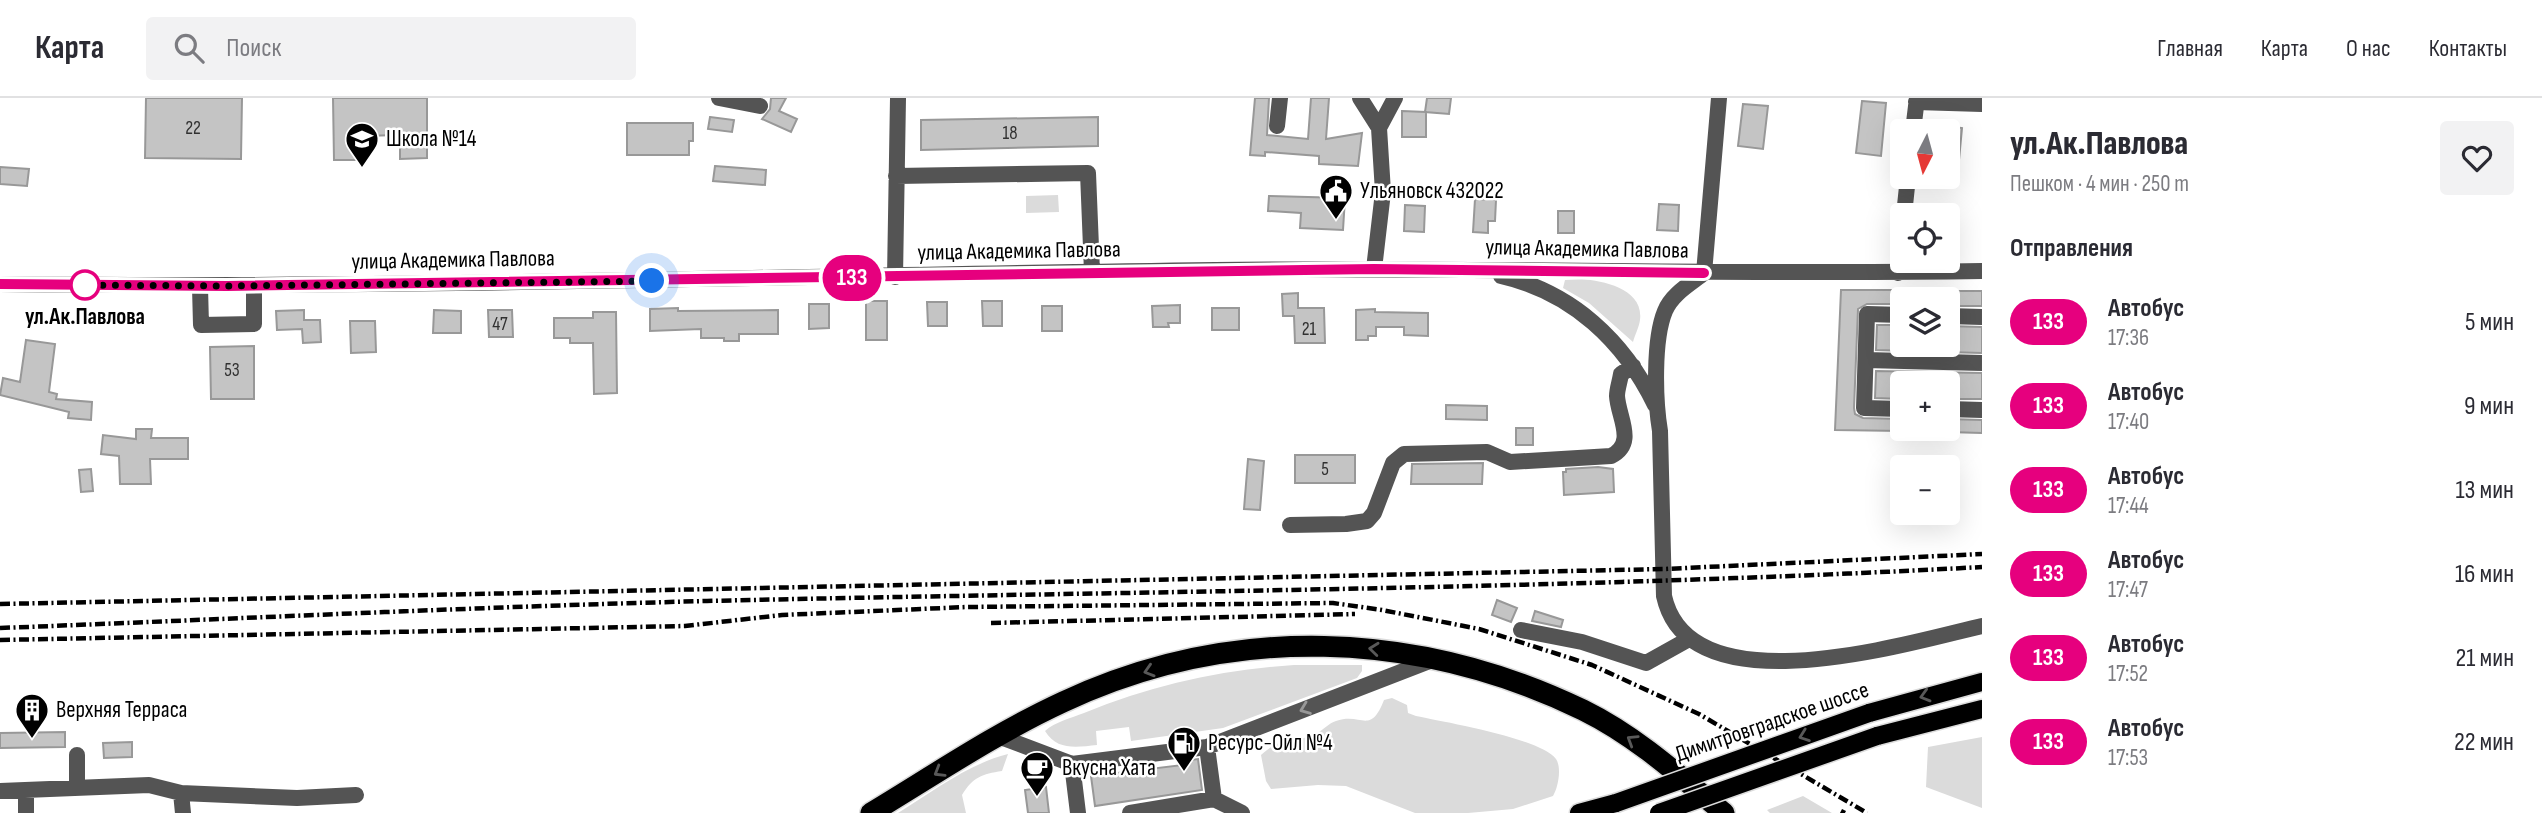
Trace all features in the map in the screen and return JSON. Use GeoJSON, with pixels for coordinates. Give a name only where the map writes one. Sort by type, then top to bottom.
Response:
{"type":"FeatureCollection","features":[{"type":"Feature","properties":{"kind":"highway"},"geometry":{"type":"LineString","coordinates":[[871,813],[998,736],[1063,701],[1124,679],[1205,657],[1275,647],[1324,645],[1373,648],[1438,657],[1513,680],[1585,711],[1654,754],[1724,813]]}},
{"type":"Feature","properties":{"kind":"main road","name":"Димитровградское шоссе"},"geometry":{"type":"LineString","coordinates":[[1578,813],[1616,803],[1869,713],[1982,682]]}},
{"type":"Feature","properties":{"kind":"main road","name":"Димитровградское шоссе"},"geometry":{"type":"LineString","coordinates":[[1660,813],[1877,736],[1982,709]]}},
{"type":"Feature","properties":{"kind":"street"},"geometry":{"type":"LineString","coordinates":[[719,98],[760,106]]}},
{"type":"Feature","properties":{"kind":"street"},"geometry":{"type":"LineString","coordinates":[[895,277],[898,98]]}},
{"type":"Feature","properties":{"kind":"street"},"geometry":{"type":"LineString","coordinates":[[1277,126],[1280,98]]}},
{"type":"Feature","properties":{"kind":"street"},"geometry":{"type":"LineString","coordinates":[[1360,98],[1380,128]]}},
{"type":"Feature","properties":{"kind":"street"},"geometry":{"type":"LineString","coordinates":[[1374,269],[1383,192],[1380,128],[1395,98]]}},
{"type":"Feature","properties":{"kind":"street"},"geometry":{"type":"LineString","coordinates":[[1719,98],[1704,273],[1677,293],[1665,312],[1658,347],[1656,407],[1660,431],[1664,596],[1674,623],[1689,639],[1733,655],[1777,660],[1857,655],[1982,626]]}},
{"type":"Feature","properties":{"kind":"street"},"geometry":{"type":"LineString","coordinates":[[1915,119],[1917,100],[1982,104]]}},
{"type":"Feature","properties":{"kind":"street"},"geometry":{"type":"LineString","coordinates":[[896,176],[1088,173],[1091,272]]}},
{"type":"Feature","properties":{"kind":"street","name":"улица Академика Павлова"},"geometry":{"type":"LineString","coordinates":[[0,284],[200,287],[1374,269],[1890,273]]}},
{"type":"Feature","properties":{"kind":"street"},"geometry":{"type":"LineString","coordinates":[[1458,270],[1514,279],[1565,302],[1610,337],[1633,366],[1656,407]]}},
{"type":"Feature","properties":{"kind":"street","name":"улица Академика Павлова"},"geometry":{"type":"LineString","coordinates":[[1960,272],[1982,271]]}},
{"type":"Feature","properties":{"kind":"street"},"geometry":{"type":"LineString","coordinates":[[200,287],[201,325],[254,324],[254,286]]}},
{"type":"Feature","properties":{"kind":"street"},"geometry":{"type":"LineString","coordinates":[[1890,315],[1867,314],[1864,408],[1890,409]]}},
{"type":"Feature","properties":{"kind":"street"},"geometry":{"type":"LineString","coordinates":[[1960,316],[1982,317]]}},
{"type":"Feature","properties":{"kind":"street"},"geometry":{"type":"LineString","coordinates":[[1866,360],[1982,363]]}},
{"type":"Feature","properties":{"kind":"street"},"geometry":{"type":"LineString","coordinates":[[1290,524],[1346,524],[1367,521],[1374,513],[1393,463],[1404,454],[1487,452],[1510,462],[1611,456],[1619,452],[1626,428],[1617,394],[1621,374],[1633,366]]}},
{"type":"Feature","properties":{"kind":"street"},"geometry":{"type":"LineString","coordinates":[[1960,409],[1982,410]]}},
{"type":"Feature","properties":{"kind":"street"},"geometry":{"type":"LineString","coordinates":[[1521,630],[1582,642],[1646,663],[1689,639]]}},
{"type":"Feature","properties":{"kind":"street"},"geometry":{"type":"LineString","coordinates":[[998,736],[1072,764],[1206,747],[1438,657]]}},
{"type":"Feature","properties":{"kind":"street"},"geometry":{"type":"LineString","coordinates":[[1206,747],[1214,799]]}},
{"type":"Feature","properties":{"kind":"street"},"geometry":{"type":"LineString","coordinates":[[77,755],[77,788]]}},
{"type":"Feature","properties":{"kind":"street"},"geometry":{"type":"LineString","coordinates":[[1072,764],[1078,813]]}},
{"type":"Feature","properties":{"kind":"street"},"geometry":{"type":"LineString","coordinates":[[0,791],[149,785],[181,793],[297,798],[356,795]]}},
{"type":"Feature","properties":{"kind":"street"},"geometry":{"type":"LineString","coordinates":[[26,790],[26,813]]}},
{"type":"Feature","properties":{"kind":"street"},"geometry":{"type":"LineString","coordinates":[[181,793],[183,813]]}},
{"type":"Feature","properties":{"kind":"street"},"geometry":{"type":"LineString","coordinates":[[1130,813],[1214,799],[1242,813]]}},
{"type":"Feature","properties":{"kind":"shaded area"},"geometry":{"type":"Polygon","coordinates":[[[1058,195],[1059,212],[1026,213],[1026,196],[1058,195]]]}},
{"type":"Feature","properties":{"kind":"shaded area"},"geometry":{"type":"Polygon","coordinates":[[[1582,279],[1621,289],[1636,301],[1640,309],[1640,320],[1633,342],[1589,303],[1563,288],[1565,280],[1582,279]]]}},
{"type":"Feature","properties":{"kind":"shaded area"},"geometry":{"type":"Polygon","coordinates":[[[1294,665],[1362,665],[1362,671],[1357,678],[1223,728],[1131,741],[1129,727],[1096,731],[1097,745],[1075,747],[1055,742],[1045,731],[1053,725],[1135,694],[1187,680],[1294,665]]]}},
{"type":"Feature","properties":{"kind":"shaded area"},"geometry":{"type":"Polygon","coordinates":[[[1392,698],[1407,705],[1408,713],[1416,716],[1490,732],[1547,751],[1556,759],[1559,767],[1558,783],[1553,796],[1513,809],[1468,813],[1415,813],[1346,786],[1318,785],[1271,789],[1266,781],[1261,755],[1276,744],[1309,737],[1336,721],[1370,720],[1379,711],[1384,700],[1392,698]]]}},
{"type":"Feature","properties":{"kind":"shaded area"},"geometry":{"type":"Polygon","coordinates":[[[1982,737],[1982,808],[1926,787],[1928,747],[1982,737]]]}},
{"type":"Feature","properties":{"kind":"shaded area"},"geometry":{"type":"Polygon","coordinates":[[[1008,754],[1002,771],[979,777],[966,789],[962,795],[966,813],[898,813],[979,764],[1008,754]]]}},
{"type":"Feature","properties":{"kind":"shaded area"},"geometry":{"type":"Polygon","coordinates":[[[1803,796],[1832,813],[1770,813],[1767,810],[1803,796]]]}},
{"type":"Feature","properties":{"kind":"building"},"geometry":{"type":"Polygon","coordinates":[[[146,98],[242,98],[241,159],[145,158],[146,98]]]}},
{"type":"Feature","properties":{"kind":"building"},"geometry":{"type":"Polygon","coordinates":[[[333,98],[427,98],[427,158],[400,159],[400,135],[361,136],[361,160],[334,160],[333,98]]]}},
{"type":"Feature","properties":{"kind":"building"},"geometry":{"type":"Polygon","coordinates":[[[771,98],[786,98],[779,111],[797,119],[791,132],[762,119],[770,109],[771,98]]]}},
{"type":"Feature","properties":{"kind":"building"},"geometry":{"type":"Polygon","coordinates":[[[1255,98],[1269,98],[1267,135],[1308,139],[1311,98],[1329,98],[1326,139],[1362,133],[1358,166],[1319,164],[1319,156],[1265,152],[1265,156],[1250,155],[1255,98]]]}},
{"type":"Feature","properties":{"kind":"building"},"geometry":{"type":"Polygon","coordinates":[[[1427,98],[1451,98],[1449,114],[1425,112],[1427,98]]]}},
{"type":"Feature","properties":{"kind":"building"},"geometry":{"type":"Polygon","coordinates":[[[1862,101],[1886,103],[1881,156],[1856,153],[1862,101]]]}},
{"type":"Feature","properties":{"kind":"building"},"geometry":{"type":"Polygon","coordinates":[[[1743,104],[1768,106],[1763,149],[1738,146],[1743,104]]]}},
{"type":"Feature","properties":{"kind":"building"},"geometry":{"type":"Polygon","coordinates":[[[1402,111],[1426,112],[1426,137],[1402,137],[1402,111]]]}},
{"type":"Feature","properties":{"kind":"building"},"geometry":{"type":"Polygon","coordinates":[[[710,117],[734,120],[732,132],[708,129],[710,117]]]}},
{"type":"Feature","properties":{"kind":"building"},"geometry":{"type":"Polygon","coordinates":[[[1098,117],[1098,146],[921,150],[921,120],[1098,117]]]}},
{"type":"Feature","properties":{"kind":"building"},"geometry":{"type":"Polygon","coordinates":[[[627,123],[693,123],[693,141],[689,141],[689,155],[627,155],[627,123]]]}},
{"type":"Feature","properties":{"kind":"building"},"geometry":{"type":"Polygon","coordinates":[[[715,166],[766,170],[765,185],[713,181],[715,166]]]}},
{"type":"Feature","properties":{"kind":"building"},"geometry":{"type":"Polygon","coordinates":[[[0,167],[29,169],[27,186],[0,184],[0,167]]]}},
{"type":"Feature","properties":{"kind":"building"},"geometry":{"type":"Polygon","coordinates":[[[1269,196],[1345,198],[1343,230],[1300,228],[1301,213],[1268,211],[1269,196]]]}},
{"type":"Feature","properties":{"kind":"building"},"geometry":{"type":"Polygon","coordinates":[[[1475,199],[1496,200],[1495,221],[1488,221],[1488,233],[1473,232],[1475,199]]]}},
{"type":"Feature","properties":{"kind":"building"},"geometry":{"type":"Polygon","coordinates":[[[1659,204],[1679,205],[1678,231],[1657,230],[1659,204]]]}},
{"type":"Feature","properties":{"kind":"building"},"geometry":{"type":"Polygon","coordinates":[[[1405,205],[1425,206],[1424,232],[1404,231],[1405,205]]]}},
{"type":"Feature","properties":{"kind":"building"},"geometry":{"type":"Polygon","coordinates":[[[1558,211],[1574,211],[1574,233],[1558,233],[1558,211]]]}},
{"type":"Feature","properties":{"kind":"building"},"geometry":{"type":"Polygon","coordinates":[[[1841,290],[1890,290],[1890,304],[1867,304],[1858,309],[1854,408],[1855,414],[1863,418],[1890,419],[1890,431],[1835,430],[1841,290]]]}},
{"type":"Feature","properties":{"kind":"building"},"geometry":{"type":"Polygon","coordinates":[[[1960,291],[1982,291],[1982,306],[1960,306],[1960,291]]]}},
{"type":"Feature","properties":{"kind":"building"},"geometry":{"type":"Polygon","coordinates":[[[1298,293],[1298,308],[1324,308],[1325,343],[1295,343],[1294,316],[1283,316],[1282,294],[1298,293]]]}},
{"type":"Feature","properties":{"kind":"building"},"geometry":{"type":"Polygon","coordinates":[[[866,301],[887,301],[887,340],[866,340],[866,301]]]}},
{"type":"Feature","properties":{"kind":"building"},"geometry":{"type":"Polygon","coordinates":[[[982,301],[1002,301],[1002,326],[983,326],[982,301]]]}},
{"type":"Feature","properties":{"kind":"building"},"geometry":{"type":"Polygon","coordinates":[[[927,302],[947,302],[947,326],[928,326],[927,302]]]}},
{"type":"Feature","properties":{"kind":"building"},"geometry":{"type":"Polygon","coordinates":[[[809,304],[829,304],[829,328],[809,329],[809,304]]]}},
{"type":"Feature","properties":{"kind":"building"},"geometry":{"type":"Polygon","coordinates":[[[1180,305],[1180,323],[1168,323],[1169,327],[1153,327],[1152,306],[1180,305]]]}},
{"type":"Feature","properties":{"kind":"building"},"geometry":{"type":"Polygon","coordinates":[[[1042,306],[1062,306],[1062,331],[1042,331],[1042,306]]]}},
{"type":"Feature","properties":{"kind":"building"},"geometry":{"type":"Polygon","coordinates":[[[678,308],[678,311],[778,310],[778,334],[739,334],[739,341],[724,341],[724,338],[701,338],[701,329],[650,331],[650,309],[678,308]]]}},
{"type":"Feature","properties":{"kind":"building"},"geometry":{"type":"Polygon","coordinates":[[[1212,308],[1239,308],[1239,330],[1212,330],[1212,308]]]}},
{"type":"Feature","properties":{"kind":"building"},"geometry":{"type":"Polygon","coordinates":[[[1375,309],[1375,312],[1428,313],[1428,336],[1404,335],[1404,327],[1376,327],[1376,336],[1368,336],[1368,340],[1356,340],[1356,310],[1375,309]]]}},
{"type":"Feature","properties":{"kind":"building"},"geometry":{"type":"Polygon","coordinates":[[[304,310],[304,320],[320,320],[321,342],[303,343],[302,329],[277,330],[276,311],[304,310]]]}},
{"type":"Feature","properties":{"kind":"building"},"geometry":{"type":"Polygon","coordinates":[[[434,310],[461,311],[461,333],[433,333],[434,310]]]}},
{"type":"Feature","properties":{"kind":"building"},"geometry":{"type":"Polygon","coordinates":[[[488,310],[512,310],[513,337],[489,337],[488,310]]]}},
{"type":"Feature","properties":{"kind":"building"},"geometry":{"type":"Polygon","coordinates":[[[593,312],[616,312],[617,393],[594,394],[593,343],[570,343],[570,338],[554,338],[554,318],[593,318],[593,312]]]}},
{"type":"Feature","properties":{"kind":"building"},"geometry":{"type":"Polygon","coordinates":[[[350,321],[375,321],[376,352],[351,353],[350,321]]]}},
{"type":"Feature","properties":{"kind":"building"},"geometry":{"type":"Polygon","coordinates":[[[1877,325],[1890,325],[1890,350],[1876,350],[1877,325]]]}},
{"type":"Feature","properties":{"kind":"building"},"geometry":{"type":"Polygon","coordinates":[[[1960,326],[1982,327],[1982,353],[1960,352],[1960,326]]]}},
{"type":"Feature","properties":{"kind":"building"},"geometry":{"type":"Polygon","coordinates":[[[26,340],[55,344],[49,392],[57,394],[56,399],[92,402],[91,420],[68,418],[69,412],[0,395],[3,378],[20,382],[26,340]]]}},
{"type":"Feature","properties":{"kind":"building"},"geometry":{"type":"Polygon","coordinates":[[[254,346],[254,399],[211,399],[210,347],[254,346]]]}},
{"type":"Feature","properties":{"kind":"building"},"geometry":{"type":"Polygon","coordinates":[[[1876,371],[1890,371],[1890,399],[1875,398],[1876,371]]]}},
{"type":"Feature","properties":{"kind":"building"},"geometry":{"type":"Polygon","coordinates":[[[1960,373],[1982,373],[1982,399],[1960,399],[1960,373]]]}},
{"type":"Feature","properties":{"kind":"building"},"geometry":{"type":"Polygon","coordinates":[[[1446,405],[1487,406],[1487,420],[1446,419],[1446,405]]]}},
{"type":"Feature","properties":{"kind":"building"},"geometry":{"type":"Polygon","coordinates":[[[1960,419],[1982,420],[1982,433],[1960,432],[1960,419]]]}},
{"type":"Feature","properties":{"kind":"building"},"geometry":{"type":"Polygon","coordinates":[[[1516,428],[1533,428],[1533,445],[1516,445],[1516,428]]]}},
{"type":"Feature","properties":{"kind":"building"},"geometry":{"type":"Polygon","coordinates":[[[136,429],[152,429],[151,438],[188,438],[188,459],[150,459],[151,484],[120,484],[119,456],[101,454],[103,435],[136,439],[136,429]]]}},
{"type":"Feature","properties":{"kind":"building"},"geometry":{"type":"Polygon","coordinates":[[[1295,455],[1355,455],[1355,483],[1295,483],[1295,455]]]}},
{"type":"Feature","properties":{"kind":"building"},"geometry":{"type":"Polygon","coordinates":[[[1248,459],[1264,461],[1260,510],[1244,509],[1248,459]]]}},
{"type":"Feature","properties":{"kind":"building"},"geometry":{"type":"Polygon","coordinates":[[[1483,463],[1482,484],[1411,484],[1412,464],[1483,463]]]}},
{"type":"Feature","properties":{"kind":"building"},"geometry":{"type":"Polygon","coordinates":[[[91,469],[93,491],[81,492],[79,470],[91,469]]]}},
{"type":"Feature","properties":{"kind":"building"},"geometry":{"type":"Polygon","coordinates":[[[1566,469],[1613,469],[1614,492],[1564,495],[1563,472],[1566,472],[1566,469]]]}},
{"type":"Feature","properties":{"kind":"building"},"geometry":{"type":"Polygon","coordinates":[[[1497,600],[1517,608],[1511,622],[1492,615],[1497,600]]]}},
{"type":"Feature","properties":{"kind":"building"},"geometry":{"type":"Polygon","coordinates":[[[1535,611],[1563,620],[1561,627],[1532,621],[1535,611]]]}},
{"type":"Feature","properties":{"kind":"building","name":"Верхняя Терраса"},"geometry":{"type":"Polygon","coordinates":[[[65,732],[65,747],[0,748],[0,733],[65,732]]]}},
{"type":"Feature","properties":{"kind":"building"},"geometry":{"type":"Polygon","coordinates":[[[132,742],[132,757],[104,758],[103,743],[132,742]]]}},
{"type":"Feature","properties":{"kind":"building"},"geometry":{"type":"Polygon","coordinates":[[[1198,759],[1202,790],[1095,806],[1091,776],[1183,765],[1182,761],[1198,759]]]}},
{"type":"Feature","properties":{"kind":"building","name":"Вкусна Хата"},"geometry":{"type":"Polygon","coordinates":[[[1046,787],[1049,813],[1028,813],[1025,790],[1046,787]]]}},
{"type":"Feature","properties":{"kind":"railway"},"geometry":{"type":"LineString","coordinates":[[0,604],[1664,569],[1982,554]]}},
{"type":"Feature","properties":{"kind":"railway"},"geometry":{"type":"LineString","coordinates":[[0,628],[619,604],[1663,581],[1982,567]]}},
{"type":"Feature","properties":{"kind":"railway"},"geometry":{"type":"LineString","coordinates":[[0,640],[685,626],[782,615],[967,607],[1333,603],[1479,629],[1592,665],[1699,714],[1867,813]]}},
{"type":"Feature","properties":{"kind":"railway"},"geometry":{"type":"LineString","coordinates":[[991,623],[1355,614]]}},
{"type":"Feature","properties":{"kind":"railway"},"geometry":{"type":"LineString","coordinates":[[1841,811],[1845,813]]}},
{"type":"Feature","properties":{"kind":"bus line","name":"133"},"geometry":{"type":"LineString","coordinates":[[0,284],[227,286],[895,277],[1189,270],[1704,273]]}},
{"type":"Feature","properties":{"kind":"place","name":"Школа №14"},"geometry":{"type":"Point","coordinates":[362,169]}},
{"type":"Feature","properties":{"kind":"place","name":"Ульяновск 432022"},"geometry":{"type":"Point","coordinates":[1336,221]}},
{"type":"Feature","properties":{"kind":"place","name":"ул.Ак.Павлова"},"geometry":{"type":"Point","coordinates":[85,285]}},
{"type":"Feature","properties":{"kind":"place","name":"Верхняя Терраса"},"geometry":{"type":"Point","coordinates":[32,740]}},
{"type":"Feature","properties":{"kind":"place","name":"Ресурс-Ойл №4"},"geometry":{"type":"Point","coordinates":[1184,773]}},
{"type":"Feature","properties":{"kind":"place","name":"Вкусна Хата"},"geometry":{"type":"Point","coordinates":[1037,798]}},
{"type":"Feature","properties":{"kind":"route"},"geometry":{"type":"LineString","coordinates":[[85,285],[75,285],[652,281]]}}]}
